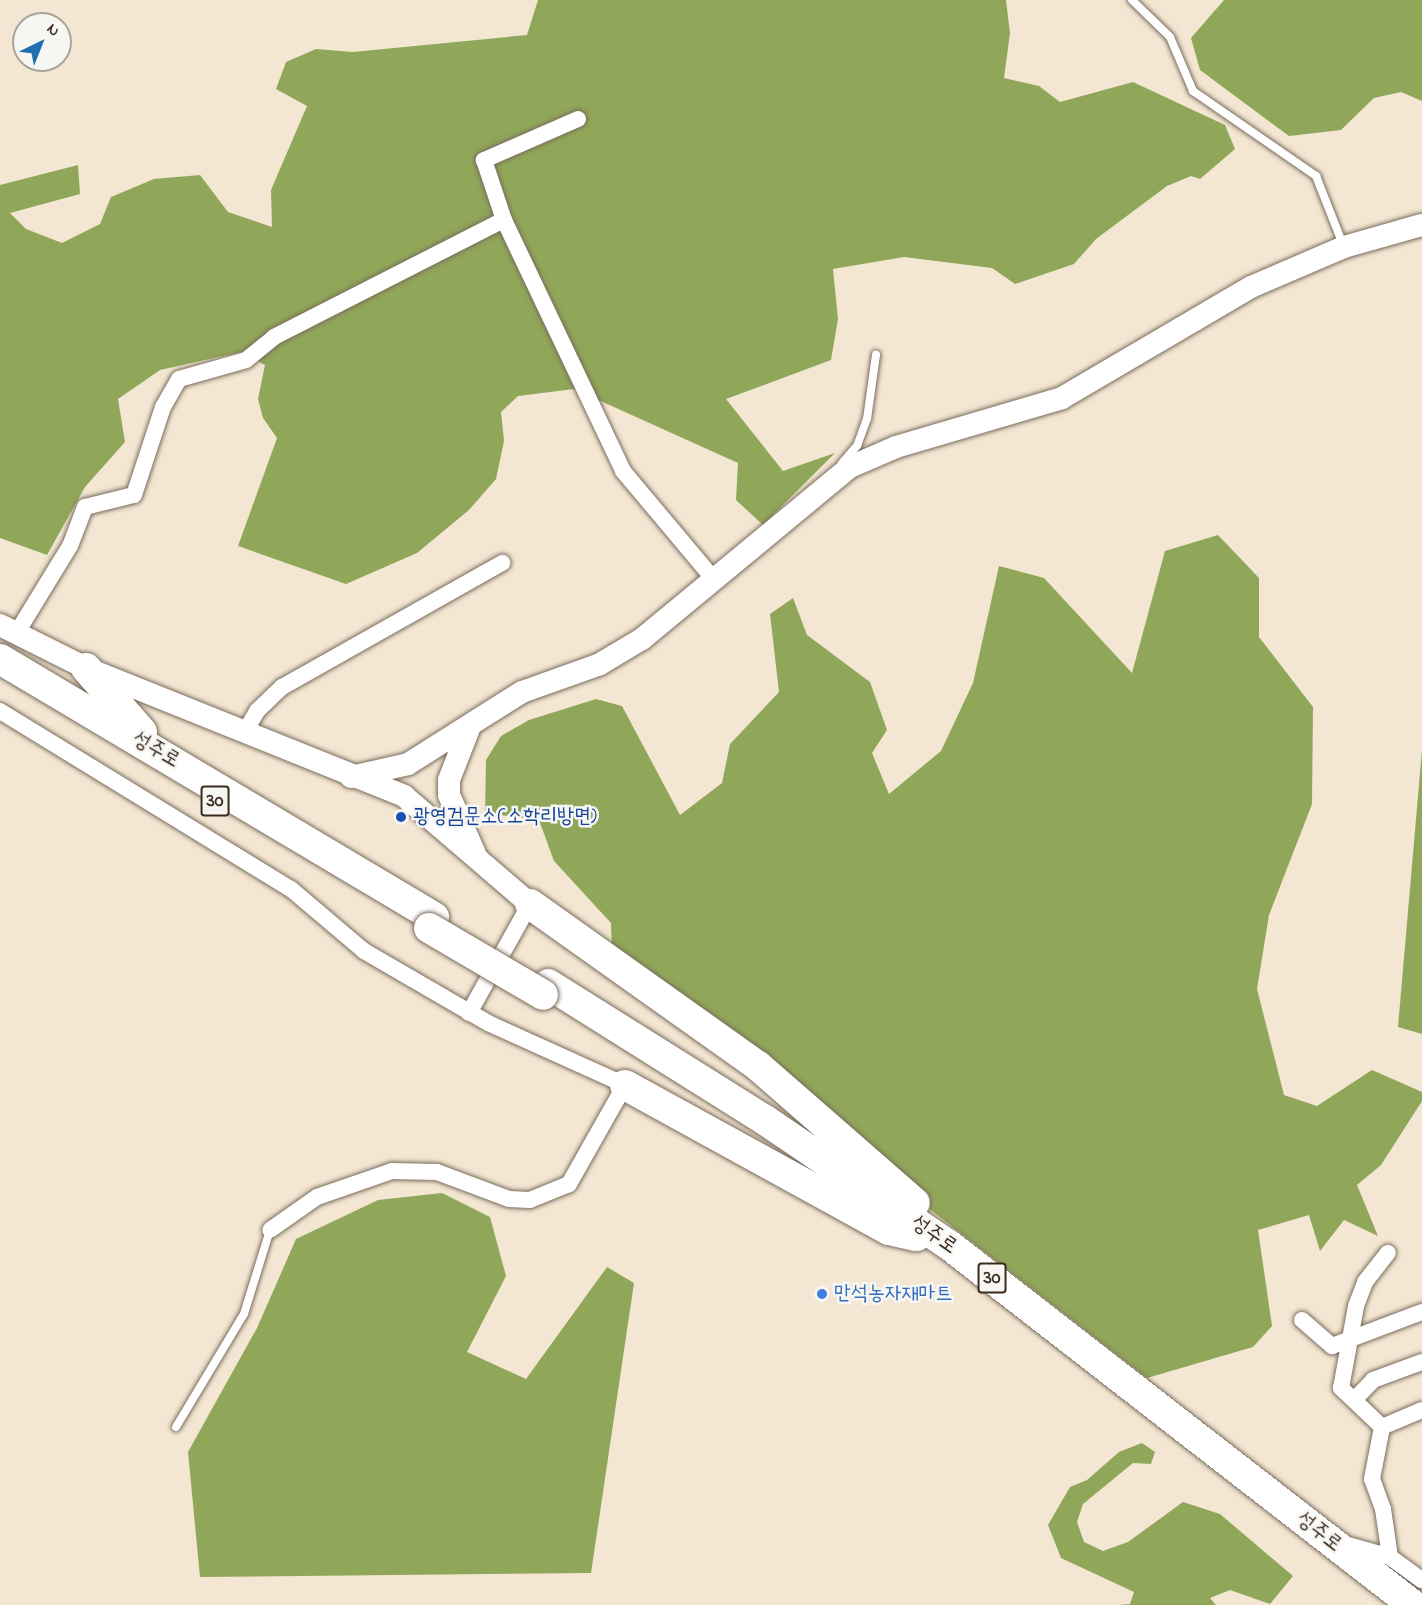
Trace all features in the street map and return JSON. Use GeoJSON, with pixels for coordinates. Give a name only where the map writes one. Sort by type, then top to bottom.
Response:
{"type":"FeatureCollection","features":[{"type":"Feature","properties":{"kind":"highway","name":"성주로"},"geometry":{"type":"LineString","coordinates":[[0,659],[158,750],[432,922]]}},
{"type":"Feature","properties":{"kind":"highway"},"geometry":{"type":"LineString","coordinates":[[86,668],[158,750]]}},
{"type":"Feature","properties":{"kind":"highway","name":"성주로"},"geometry":{"type":"LineString","coordinates":[[0,677],[432,922]]}},
{"type":"Feature","properties":{"kind":"highway"},"geometry":{"type":"LineString","coordinates":[[530,904],[665,996],[791,1092],[934,1220],[949,1245]]}},
{"type":"Feature","properties":{"kind":"highway","name":"30"},"geometry":{"type":"LineString","coordinates":[[432,922],[545,990]]}},
{"type":"Feature","properties":{"kind":"highway","name":"성주로"},"geometry":{"type":"LineString","coordinates":[[545,990],[765,1120],[949,1245],[1413,1605]]}},
{"type":"Feature","properties":{"kind":"highway","name":"성주로"},"geometry":{"type":"LineString","coordinates":[[545,990],[813,1163],[916,1236],[1390,1605]]}},
{"type":"Feature","properties":{"kind":"highway"},"geometry":{"type":"LineString","coordinates":[[625,1085],[889,1230],[916,1236]]}},
{"type":"Feature","properties":{"kind":"street"},"geometry":{"type":"LineString","coordinates":[[578,119],[484,160],[504,220],[623,471],[712,577]]}},
{"type":"Feature","properties":{"kind":"street"},"geometry":{"type":"LineString","coordinates":[[469,1013],[530,904],[404,796],[351,777],[86,668],[8,629],[70,546],[85,507],[134,495],[163,407],[179,379],[246,360],[274,338],[504,220]]}},
{"type":"Feature","properties":{"kind":"street"},"geometry":{"type":"LineString","coordinates":[[351,777],[408,765],[522,692],[600,664],[642,639],[712,577],[824,484],[896,447],[1062,399],[1251,287],[1344,247],[1422,225]]}},
{"type":"Feature","properties":{"kind":"street"},"geometry":{"type":"LineString","coordinates":[[244,733],[257,711],[282,687],[502,563]]}},
{"type":"Feature","properties":{"kind":"street"},"geometry":{"type":"LineString","coordinates":[[0,711],[291,889],[364,951],[469,1013],[625,1085],[569,1184],[530,1200],[509,1199],[437,1172],[392,1171],[317,1197],[270,1230]]}},
{"type":"Feature","properties":{"kind":"street"},"geometry":{"type":"LineString","coordinates":[[470,726],[449,780],[449,795],[477,858]]}},
{"type":"Feature","properties":{"kind":"street"},"geometry":{"type":"LineString","coordinates":[[1382,1427],[1341,1388],[1365,1282],[1388,1253]]}},
{"type":"Feature","properties":{"kind":"street"},"geometry":{"type":"LineString","coordinates":[[1302,1320],[1332,1346],[1352,1342],[1422,1311]]}},
{"type":"Feature","properties":{"kind":"street"},"geometry":{"type":"LineString","coordinates":[[1354,1400],[1373,1380],[1422,1362]]}},
{"type":"Feature","properties":{"kind":"street"},"geometry":{"type":"LineString","coordinates":[[1382,1427],[1422,1410]]}},
{"type":"Feature","properties":{"kind":"street"},"geometry":{"type":"LineString","coordinates":[[1382,1427],[1372,1479],[1383,1509],[1390,1557]]}},
{"type":"Feature","properties":{"kind":"street"},"geometry":{"type":"LineString","coordinates":[[1329,1539],[1390,1557],[1422,1580]]}},
{"type":"Feature","properties":{"kind":"lane"},"geometry":{"type":"LineString","coordinates":[[1132,0],[1170,38],[1193,91],[1316,176],[1344,247]]}},
{"type":"Feature","properties":{"kind":"lane"},"geometry":{"type":"LineString","coordinates":[[824,484],[857,446],[867,419],[876,355]]}},
{"type":"Feature","properties":{"kind":"lane"},"geometry":{"type":"LineString","coordinates":[[176,1427],[244,1314],[270,1230]]}},
{"type":"Feature","properties":{"kind":"green space"},"geometry":{"type":"Polygon","coordinates":[[[538,0],[1006,0],[1010,33],[1004,78],[1039,86],[1060,102],[1133,82],[1225,125],[1235,149],[1200,179],[1191,176],[1167,186],[1096,239],[1074,264],[1015,284],[992,268],[904,257],[833,269],[838,319],[831,360],[726,399],[783,471],[835,453],[763,525],[736,500],[738,463],[574,389],[518,396],[501,412],[504,441],[496,479],[469,510],[417,553],[346,584],[238,546],[277,438],[263,418],[258,399],[265,365],[241,352],[160,370],[118,399],[125,442],[85,487],[47,555],[0,538],[0,185],[78,165],[80,194],[10,213],[26,229],[62,243],[100,224],[111,197],[154,179],[200,175],[228,212],[272,227],[271,190],[307,106],[276,89],[286,62],[316,49],[353,52],[527,35],[538,0]]]}},
{"type":"Feature","properties":{"kind":"green space"},"geometry":{"type":"Polygon","coordinates":[[[1224,0],[1422,0],[1422,101],[1401,92],[1374,98],[1341,130],[1289,136],[1200,70],[1191,38],[1224,0]]]}},
{"type":"Feature","properties":{"kind":"green space"},"geometry":{"type":"Polygon","coordinates":[[[1218,535],[1259,578],[1259,637],[1313,707],[1312,804],[1269,915],[1257,989],[1284,1095],[1317,1106],[1372,1070],[1422,1092],[1422,1101],[1381,1165],[1357,1185],[1378,1236],[1344,1220],[1320,1251],[1309,1215],[1258,1230],[1272,1326],[1253,1347],[1147,1378],[842,1141],[612,954],[611,923],[554,861],[539,820],[485,813],[486,760],[501,736],[529,720],[596,699],[622,706],[680,815],[722,783],[730,744],[779,692],[770,614],[793,598],[807,635],[870,682],[887,730],[872,753],[889,794],[941,751],[973,683],[999,566],[1044,578],[1132,673],[1165,551],[1218,535]]]}},
{"type":"Feature","properties":{"kind":"green space"},"geometry":{"type":"Polygon","coordinates":[[[1422,750],[1422,1034],[1398,1027],[1422,750]]]}},
{"type":"Feature","properties":{"kind":"green space"},"geometry":{"type":"Polygon","coordinates":[[[442,1193],[490,1217],[506,1276],[467,1352],[526,1379],[607,1267],[634,1283],[591,1573],[200,1577],[188,1452],[257,1328],[296,1239],[378,1200],[442,1193]]]}},
{"type":"Feature","properties":{"kind":"green space"},"geometry":{"type":"Polygon","coordinates":[[[1142,1443],[1155,1452],[1151,1464],[1133,1463],[1083,1504],[1077,1522],[1084,1542],[1103,1551],[1128,1542],[1183,1502],[1220,1514],[1293,1576],[1270,1604],[1230,1590],[1210,1598],[1216,1605],[1119,1605],[1130,1604],[1134,1592],[1061,1558],[1048,1525],[1070,1487],[1087,1480],[1119,1452],[1142,1443]]]}},
{"type":"Feature","properties":{"kind":"place","name":"광영검문소(소학리방면)"},"geometry":{"type":"Point","coordinates":[401,817]}},
{"type":"Feature","properties":{"kind":"place","name":"만석농자재마트"},"geometry":{"type":"Point","coordinates":[822,1294]}}]}
